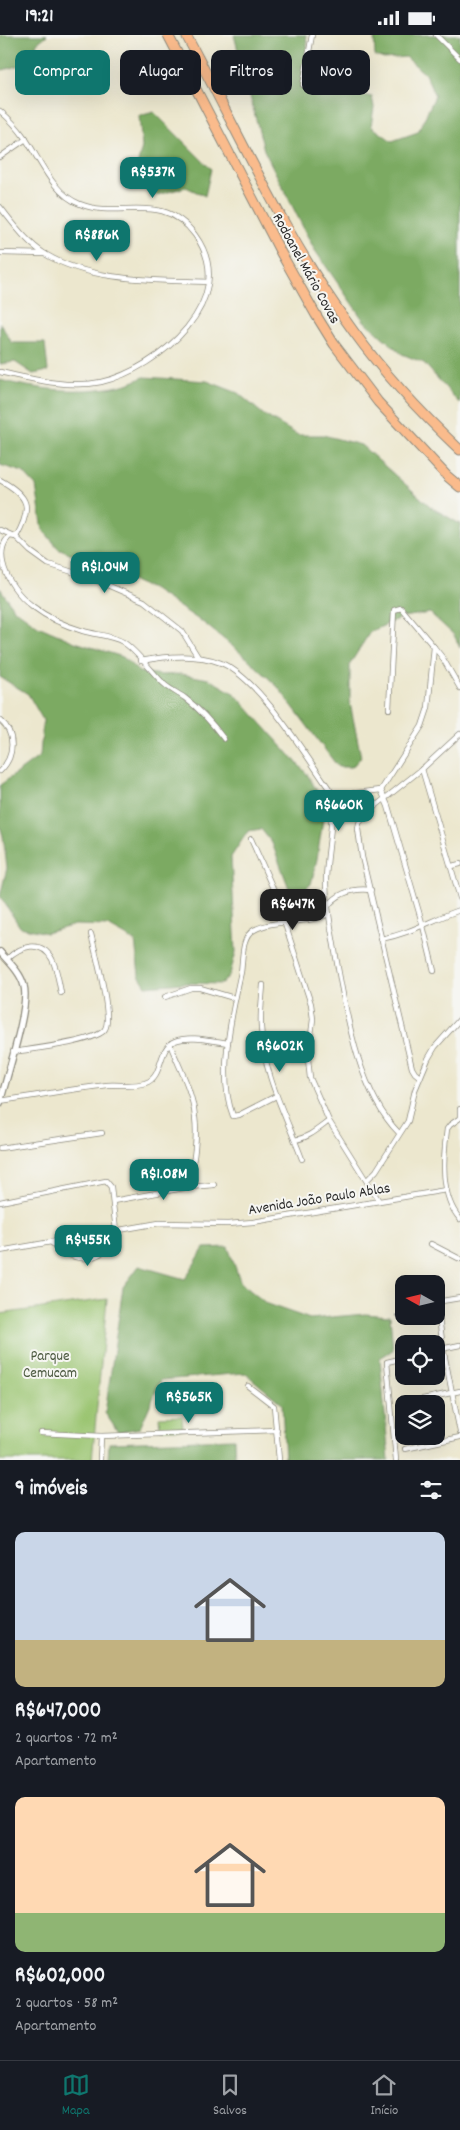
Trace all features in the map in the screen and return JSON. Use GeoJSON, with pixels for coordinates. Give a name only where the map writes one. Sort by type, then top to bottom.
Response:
{"type":"FeatureCollection","features":[{"type":"Feature","properties":{"kind":"highway","name":"Rodoanel Mário Covas"},"geometry":{"type":"LineString","coordinates":[[168,35],[295,279],[330,337],[378,401],[409,436],[460,487]]}},
{"type":"Feature","properties":{"kind":"highway","name":"Rodoanel Mário Covas"},"geometry":{"type":"LineString","coordinates":[[186,35],[282,218],[328,294],[375,360],[437,429],[460,450]]}},
{"type":"Feature","properties":{"kind":"street"},"geometry":{"type":"LineString","coordinates":[[309,50],[312,35]]}},
{"type":"Feature","properties":{"kind":"street"},"geometry":{"type":"LineString","coordinates":[[436,35],[460,59]]}},
{"type":"Feature","properties":{"kind":"street"},"geometry":{"type":"LineString","coordinates":[[0,111],[17,127],[26,139],[56,186],[74,202],[88,207],[144,207],[157,209],[179,221],[195,235],[203,250],[208,282],[202,308],[194,321],[146,364],[124,375],[100,382],[62,383],[0,373]]}},
{"type":"Feature","properties":{"kind":"street"},"geometry":{"type":"LineString","coordinates":[[0,157],[26,139]]}},
{"type":"Feature","properties":{"kind":"street"},"geometry":{"type":"LineString","coordinates":[[0,207],[16,226],[45,254]]}},
{"type":"Feature","properties":{"kind":"street"},"geometry":{"type":"LineString","coordinates":[[0,253],[45,254],[77,267],[121,278],[208,282]]}},
{"type":"Feature","properties":{"kind":"street"},"geometry":{"type":"LineString","coordinates":[[0,480],[14,488],[23,497],[27,507],[26,517],[16,537]]}},
{"type":"Feature","properties":{"kind":"street"},"geometry":{"type":"LineString","coordinates":[[0,530],[16,537],[30,551],[48,564],[101,581],[144,601],[182,631],[194,647],[198,657]]}},
{"type":"Feature","properties":{"kind":"street"},"geometry":{"type":"LineString","coordinates":[[16,537],[10,536],[5,540],[2,549],[2,561],[8,579],[16,593],[62,623],[83,631],[113,637],[125,643],[165,685],[208,718],[224,739]]}},
{"type":"Feature","properties":{"kind":"street"},"geometry":{"type":"LineString","coordinates":[[389,709],[394,610],[401,607],[442,657],[460,688]]}},
{"type":"Feature","properties":{"kind":"street"},"geometry":{"type":"LineString","coordinates":[[381,790],[422,726],[428,709],[434,647]]}},
{"type":"Feature","properties":{"kind":"street"},"geometry":{"type":"LineString","coordinates":[[141,661],[171,657],[198,657],[221,663],[239,674],[261,694],[314,767],[331,796],[326,883],[329,914],[342,991],[359,1061],[377,1104],[390,1124],[399,1133]]}},
{"type":"Feature","properties":{"kind":"street"},"geometry":{"type":"LineString","coordinates":[[0,720],[9,728],[12,739],[7,760],[0,771]]}},
{"type":"Feature","properties":{"kind":"street"},"geometry":{"type":"LineString","coordinates":[[420,1077],[412,1068],[362,857],[358,829],[359,823],[385,799],[459,737]]}},
{"type":"Feature","properties":{"kind":"street"},"geometry":{"type":"LineString","coordinates":[[422,769],[460,898]]}},
{"type":"Feature","properties":{"kind":"street"},"geometry":{"type":"LineString","coordinates":[[331,796],[381,790]]}},
{"type":"Feature","properties":{"kind":"street"},"geometry":{"type":"LineString","coordinates":[[381,790],[388,806],[434,971]]}},
{"type":"Feature","properties":{"kind":"street"},"geometry":{"type":"LineString","coordinates":[[251,839],[265,867],[311,1004],[314,1019],[308,1059],[310,1078],[329,1121],[379,1201]]}},
{"type":"Feature","properties":{"kind":"street"},"geometry":{"type":"LineString","coordinates":[[452,866],[460,864]]}},
{"type":"Feature","properties":{"kind":"street"},"geometry":{"type":"LineString","coordinates":[[328,906],[343,893],[360,889],[371,891]]}},
{"type":"Feature","properties":{"kind":"street"},"geometry":{"type":"LineString","coordinates":[[381,939],[398,936],[460,910]]}},
{"type":"Feature","properties":{"kind":"street"},"geometry":{"type":"LineString","coordinates":[[276,1096],[248,1111],[233,1116],[228,1097],[228,1043],[234,998],[243,958],[243,948],[247,937],[253,930],[323,917],[329,914]]}},
{"type":"Feature","properties":{"kind":"street"},"geometry":{"type":"LineString","coordinates":[[12,1052],[89,1039],[102,1033],[106,1028],[108,1013],[91,934]]}},
{"type":"Feature","properties":{"kind":"street"},"geometry":{"type":"LineString","coordinates":[[7,959],[24,947],[34,946],[44,949],[54,963],[61,993]]}},
{"type":"Feature","properties":{"kind":"street"},"geometry":{"type":"LineString","coordinates":[[0,953],[22,979],[25,994],[23,1013],[0,1102],[108,1085],[146,1083],[152,1080],[159,1068],[163,1054],[170,1044],[176,1041],[188,1039],[228,1043]]}},
{"type":"Feature","properties":{"kind":"street"},"geometry":{"type":"LineString","coordinates":[[264,985],[261,1029],[276,1096],[302,1159]]}},
{"type":"Feature","properties":{"kind":"street"},"geometry":{"type":"LineString","coordinates":[[165,997],[191,988],[200,988],[234,998]]}},
{"type":"Feature","properties":{"kind":"street"},"geometry":{"type":"LineString","coordinates":[[367,1180],[376,1171],[408,1121],[420,1077],[435,1047],[460,1020]]}},
{"type":"Feature","properties":{"kind":"street"},"geometry":{"type":"LineString","coordinates":[[170,1044],[186,1084],[195,1115],[195,1146],[189,1187]]}},
{"type":"Feature","properties":{"kind":"street"},"geometry":{"type":"LineString","coordinates":[[460,1109],[460,1117],[448,1129],[446,1190],[453,1210],[460,1219]]}},
{"type":"Feature","properties":{"kind":"street"},"geometry":{"type":"LineString","coordinates":[[295,1140],[301,1139],[329,1121]]}},
{"type":"Feature","properties":{"kind":"street"},"geometry":{"type":"LineString","coordinates":[[0,1148],[102,1133]]}},
{"type":"Feature","properties":{"kind":"street"},"geometry":{"type":"LineString","coordinates":[[0,1202],[103,1181],[110,1184],[116,1231]]}},
{"type":"Feature","properties":{"kind":"street"},"geometry":{"type":"LineString","coordinates":[[112,1201],[189,1187],[214,1185]]}},
{"type":"Feature","properties":{"kind":"street","name":"Avenida João Paulo Ablas"},"geometry":{"type":"LineString","coordinates":[[0,1251],[169,1222],[218,1224],[253,1222],[446,1190]]}},
{"type":"Feature","properties":{"kind":"street"},"geometry":{"type":"LineString","coordinates":[[51,1242],[64,1253],[89,1258],[103,1252],[107,1232]]}},
{"type":"Feature","properties":{"kind":"street"},"geometry":{"type":"LineString","coordinates":[[431,1244],[460,1259]]}},
{"type":"Feature","properties":{"kind":"street"},"geometry":{"type":"LineString","coordinates":[[445,1301],[460,1298]]}},
{"type":"Feature","properties":{"kind":"street"},"geometry":{"type":"LineString","coordinates":[[445,1348],[460,1345]]}},
{"type":"Feature","properties":{"kind":"street"},"geometry":{"type":"LineString","coordinates":[[445,1358],[460,1432]]}},
{"type":"Feature","properties":{"kind":"street"},"geometry":{"type":"LineString","coordinates":[[395,1360],[387,1362],[396,1460]]}},
{"type":"Feature","properties":{"kind":"street"},"geometry":{"type":"LineString","coordinates":[[248,1385],[274,1406],[279,1460]]}},
{"type":"Feature","properties":{"kind":"street"},"geometry":{"type":"LineString","coordinates":[[443,1395],[460,1391]]}},
{"type":"Feature","properties":{"kind":"street"},"geometry":{"type":"LineString","coordinates":[[42,1433],[102,1436],[277,1431]]}},
{"type":"Feature","properties":{"kind":"street"},"geometry":{"type":"LineString","coordinates":[[100,1460],[102,1436]]}},
{"type":"Feature","properties":{"kind":"street"},"geometry":{"type":"LineString","coordinates":[[405,1449],[460,1437]]}},
{"type":"Feature","properties":{"kind":"green space"},"geometry":{"type":"Polygon","coordinates":[[[0,35],[47,35],[36,44],[37,50],[15,50],[15,67],[3,70],[0,68],[0,35]]]}},
{"type":"Feature","properties":{"kind":"green space"},"geometry":{"type":"Polygon","coordinates":[[[234,35],[306,35],[308,50],[302,50],[302,95],[363,95],[372,97],[374,107],[371,126],[392,141],[418,132],[435,96],[425,74],[406,57],[384,59],[375,56],[374,35],[460,35],[460,404],[424,363],[402,354],[364,321],[314,249],[264,150],[250,95],[292,95],[292,50],[238,50],[234,35]]]}},
{"type":"Feature","properties":{"kind":"green space"},"geometry":{"type":"Polygon","coordinates":[[[154,112],[211,169],[205,196],[186,187],[157,195],[134,178],[142,147],[139,116],[154,112]]]}},
{"type":"Feature","properties":{"kind":"green space"},"geometry":{"type":"Polygon","coordinates":[[[0,323],[12,343],[45,343],[48,371],[33,374],[15,362],[0,364],[0,323]]]}},
{"type":"Feature","properties":{"kind":"green space"},"geometry":{"type":"Polygon","coordinates":[[[144,377],[207,381],[238,393],[264,415],[298,435],[323,435],[361,445],[431,507],[460,524],[460,648],[454,635],[430,613],[402,617],[370,632],[350,664],[350,703],[361,757],[352,767],[338,767],[278,687],[247,658],[205,624],[154,590],[58,548],[43,530],[36,486],[23,472],[0,465],[0,380],[59,390],[90,390],[128,384],[144,377]]]}},
{"type":"Feature","properties":{"kind":"green space"},"geometry":{"type":"Polygon","coordinates":[[[0,588],[13,608],[38,626],[75,642],[123,657],[139,672],[162,675],[181,674],[209,679],[235,694],[307,774],[320,796],[323,819],[317,859],[311,884],[301,893],[290,891],[272,843],[261,829],[248,831],[231,857],[236,952],[230,974],[222,984],[183,983],[146,986],[139,975],[135,941],[108,926],[75,925],[46,933],[20,927],[0,896],[7,868],[0,826],[0,785],[40,756],[43,720],[28,694],[0,677],[0,588]]]}},
{"type":"Feature","properties":{"kind":"green space"},"geometry":{"type":"Polygon","coordinates":[[[228,1247],[241,1283],[267,1304],[310,1319],[365,1314],[390,1316],[393,1350],[380,1358],[389,1460],[285,1460],[282,1404],[245,1373],[161,1380],[140,1428],[118,1432],[105,1413],[123,1287],[139,1266],[185,1279],[204,1248],[228,1247]]]}},
{"type":"Feature","properties":{"kind":"green space","name":"Parque Cemucam"},"geometry":{"type":"Polygon","coordinates":[[[107,1299],[92,1460],[0,1460],[0,1314],[107,1299]]]}},
{"type":"Feature","properties":{"kind":"green space"},"geometry":{"type":"Polygon","coordinates":[[[182,1416],[183,1429],[160,1429],[159,1417],[182,1416]]]}},
{"type":"Feature","properties":{"kind":"green space"},"geometry":{"type":"Polygon","coordinates":[[[234,1439],[235,1460],[108,1460],[109,1443],[234,1439]]]}}]}
